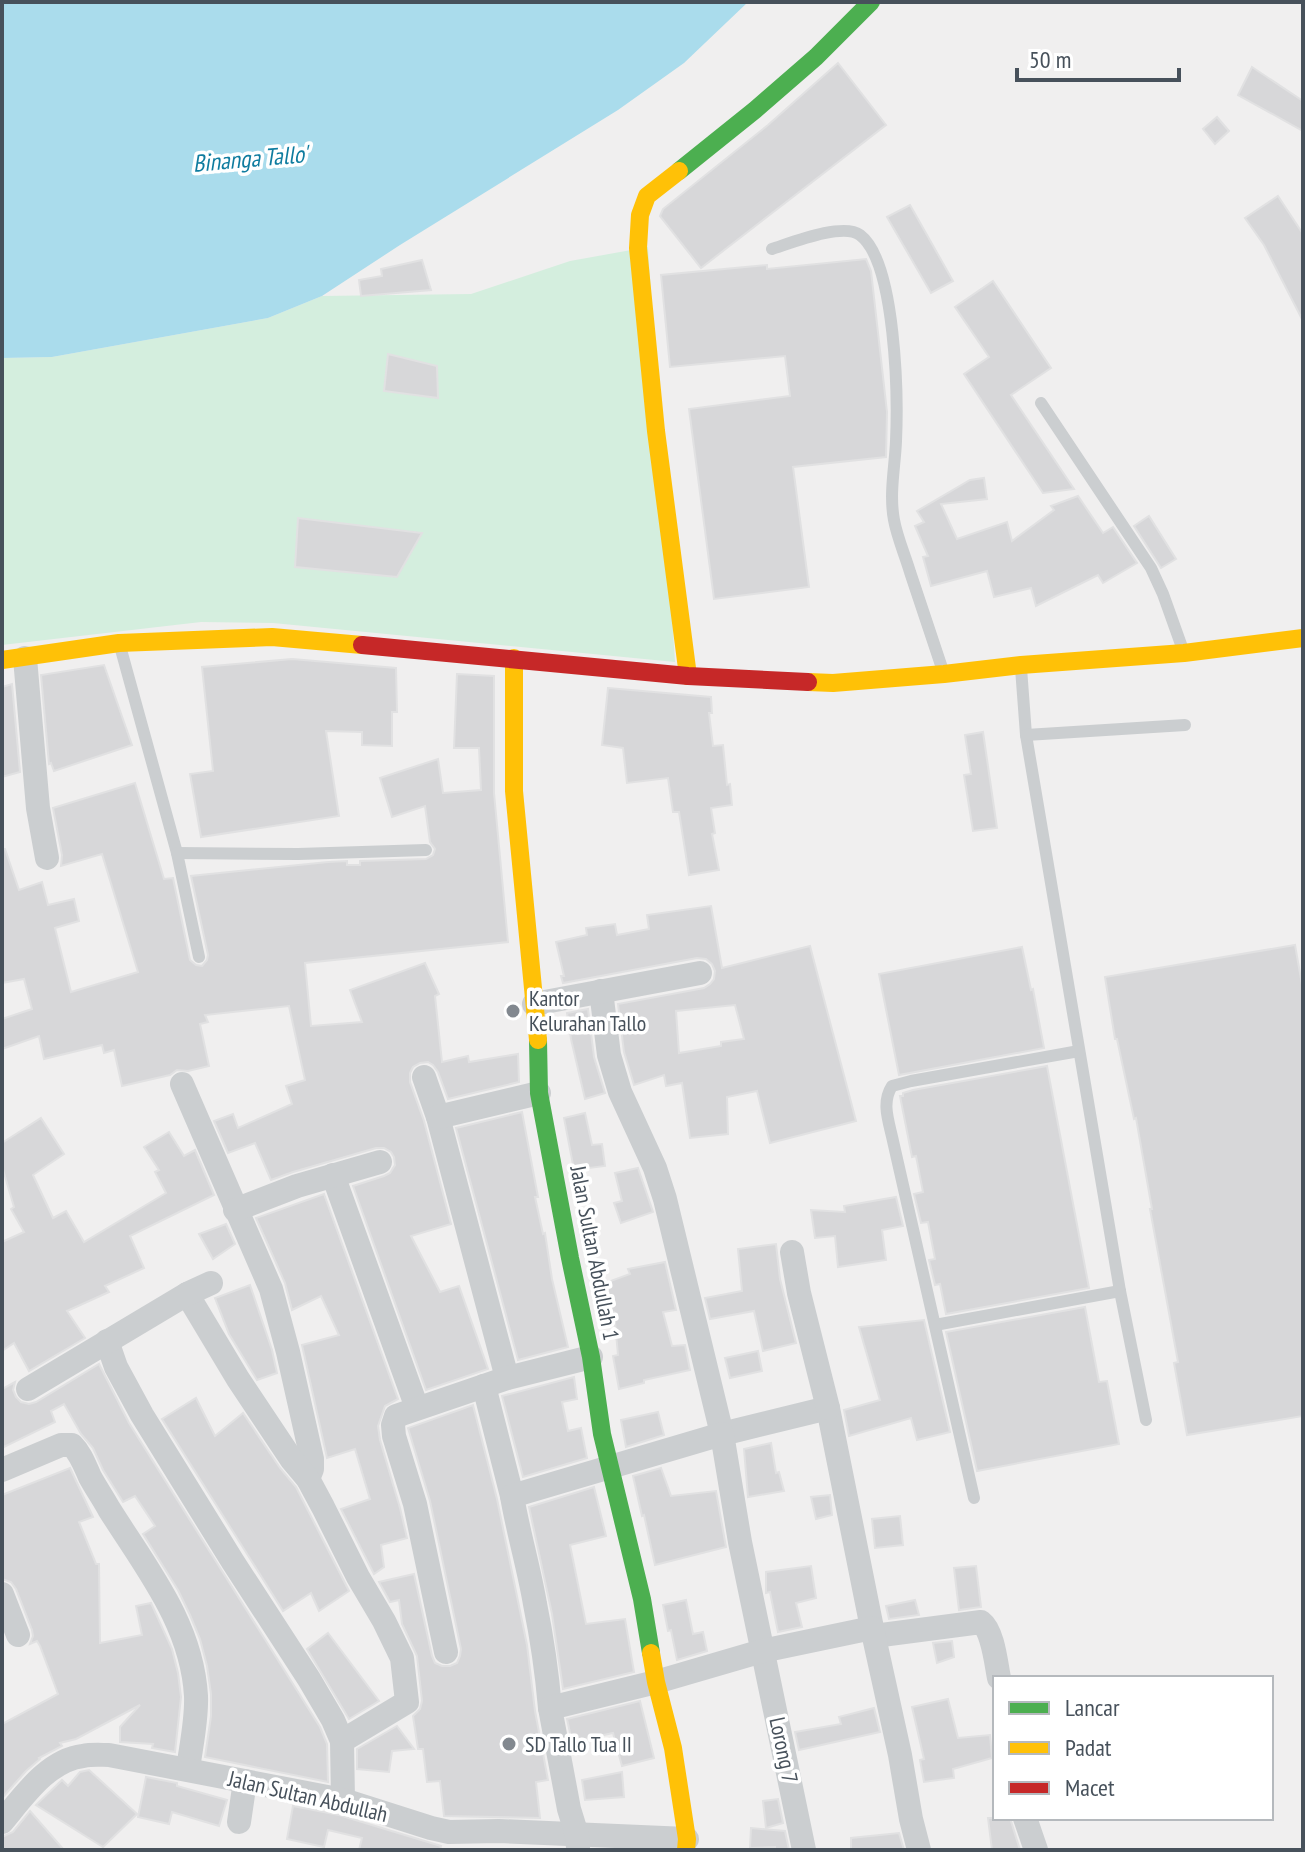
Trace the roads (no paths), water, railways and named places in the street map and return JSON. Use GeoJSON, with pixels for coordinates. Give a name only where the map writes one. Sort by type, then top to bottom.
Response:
{"type":"FeatureCollection","features":[{"type":"Feature","properties":{"kind":"street"},"geometry":{"type":"LineString","coordinates":[[688,676],[654,416],[638,248],[641,208],[647,196],[755,110],[816,57],[871,2]]}},
{"type":"Feature","properties":{"kind":"street"},"geometry":{"type":"LineString","coordinates":[[47,858],[13,659],[119,643],[272,637],[688,676],[833,683],[1184,653],[1303,638]]}},
{"type":"Feature","properties":{"kind":"street","name":"Jalan Sultan Abdullah 1"},"geometry":{"type":"LineString","coordinates":[[514,658],[514,791],[538,1042],[539,1093],[591,1357],[602,1434],[642,1599],[656,1682],[673,1748],[687,1845]]}},
{"type":"Feature","properties":{"kind":"street"},"geometry":{"type":"LineString","coordinates":[[534,1004],[700,973]]}},
{"type":"Feature","properties":{"kind":"street","name":"Lorong 7"},"geometry":{"type":"LineString","coordinates":[[601,991],[609,1055],[620,1092],[655,1168],[665,1199],[722,1434],[740,1542],[804,1850]]}},
{"type":"Feature","properties":{"kind":"street"},"geometry":{"type":"LineString","coordinates":[[424,1077],[438,1117],[496,1382],[518,1534],[535,1602],[550,1708],[577,1843]]}},
{"type":"Feature","properties":{"kind":"street"},"geometry":{"type":"LineString","coordinates":[[182,1084],[271,1289],[312,1459],[308,1479]]}},
{"type":"Feature","properties":{"kind":"street"},"geometry":{"type":"LineString","coordinates":[[438,1117],[539,1093]]}},
{"type":"Feature","properties":{"kind":"street"},"geometry":{"type":"LineString","coordinates":[[235,1210],[297,1186],[380,1162]]}},
{"type":"Feature","properties":{"kind":"street"},"geometry":{"type":"LineString","coordinates":[[333,1175],[417,1408]]}},
{"type":"Feature","properties":{"kind":"street"},"geometry":{"type":"LineString","coordinates":[[792,1252],[828,1408],[919,1850]]}},
{"type":"Feature","properties":{"kind":"street"},"geometry":{"type":"LineString","coordinates":[[28,1389],[187,1294],[211,1283]]}},
{"type":"Feature","properties":{"kind":"street"},"geometry":{"type":"LineString","coordinates":[[187,1294],[238,1379],[308,1479],[404,1664],[407,1702],[342,1741]]}},
{"type":"Feature","properties":{"kind":"street"},"geometry":{"type":"LineString","coordinates":[[107,1341],[116,1367],[142,1415],[333,1720],[342,1741],[343,1800]]}},
{"type":"Feature","properties":{"kind":"street"},"geometry":{"type":"LineString","coordinates":[[446,1652],[415,1504],[393,1429],[394,1420],[396,1416],[417,1408],[496,1382],[591,1357]]}},
{"type":"Feature","properties":{"kind":"street"},"geometry":{"type":"LineString","coordinates":[[512,1496],[722,1434],[828,1408]]}},
{"type":"Feature","properties":{"kind":"street"},"geometry":{"type":"LineString","coordinates":[[2,1470],[61,1445],[72,1445],[77,1450],[98,1491],[173,1609],[185,1642],[196,1699],[188,1769]]}},
{"type":"Feature","properties":{"kind":"street"},"geometry":{"type":"LineString","coordinates":[[2,1594],[18,1635]]}},
{"type":"Feature","properties":{"kind":"street"},"geometry":{"type":"LineString","coordinates":[[550,1708],[656,1682],[762,1651],[873,1632],[981,1622],[989,1632],[999,1676]]}},
{"type":"Feature","properties":{"kind":"street","name":"Jalan Sultan Abdullah"},"geometry":{"type":"LineString","coordinates":[[2,1822],[51,1770],[70,1759],[109,1755],[343,1800],[429,1839],[449,1832],[499,1831],[577,1843],[687,1845]]}},
{"type":"Feature","properties":{"kind":"street"},"geometry":{"type":"LineString","coordinates":[[239,1822],[245,1781]]}},
{"type":"Feature","properties":{"kind":"street"},"geometry":{"type":"LineString","coordinates":[[1026,1820],[1036,1850]]}},
{"type":"Feature","properties":{"kind":"lane"},"geometry":{"type":"LineString","coordinates":[[772,249],[848,231],[860,235],[874,255],[891,313],[895,377],[896,440],[892,492],[895,524],[944,674]]}},
{"type":"Feature","properties":{"kind":"lane"},"geometry":{"type":"LineString","coordinates":[[1041,403],[1151,568],[1184,653]]}},
{"type":"Feature","properties":{"kind":"lane"},"geometry":{"type":"LineString","coordinates":[[119,643],[177,853],[199,957]]}},
{"type":"Feature","properties":{"kind":"lane"},"geometry":{"type":"LineString","coordinates":[[1021,665],[1026,735],[1120,1291],[1146,1420]]}},
{"type":"Feature","properties":{"kind":"lane"},"geometry":{"type":"LineString","coordinates":[[1026,735],[1185,725]]}},
{"type":"Feature","properties":{"kind":"lane"},"geometry":{"type":"LineString","coordinates":[[177,853],[298,854],[426,850]]}},
{"type":"Feature","properties":{"kind":"lane"},"geometry":{"type":"LineString","coordinates":[[974,1498],[885,1106],[892,1086],[1079,1051]]}},
{"type":"Feature","properties":{"kind":"lane"},"geometry":{"type":"LineString","coordinates":[[935,1325],[1120,1291]]}},
{"type":"Feature","properties":{"kind":"water","name":"Binanga Tallo'"},"geometry":{"type":"Polygon","coordinates":[[[2,2],[748,2],[684,63],[618,110],[322,296],[268,318],[52,357],[2,358],[2,2]]]}},
{"type":"Feature","properties":{"kind":"place","name":"Kantor Kelurahan Tallo"},"geometry":{"type":"Point","coordinates":[513,1011]}},
{"type":"Feature","properties":{"kind":"place","name":"SD Tallo Tua II"},"geometry":{"type":"Point","coordinates":[509,1744]}}]}
